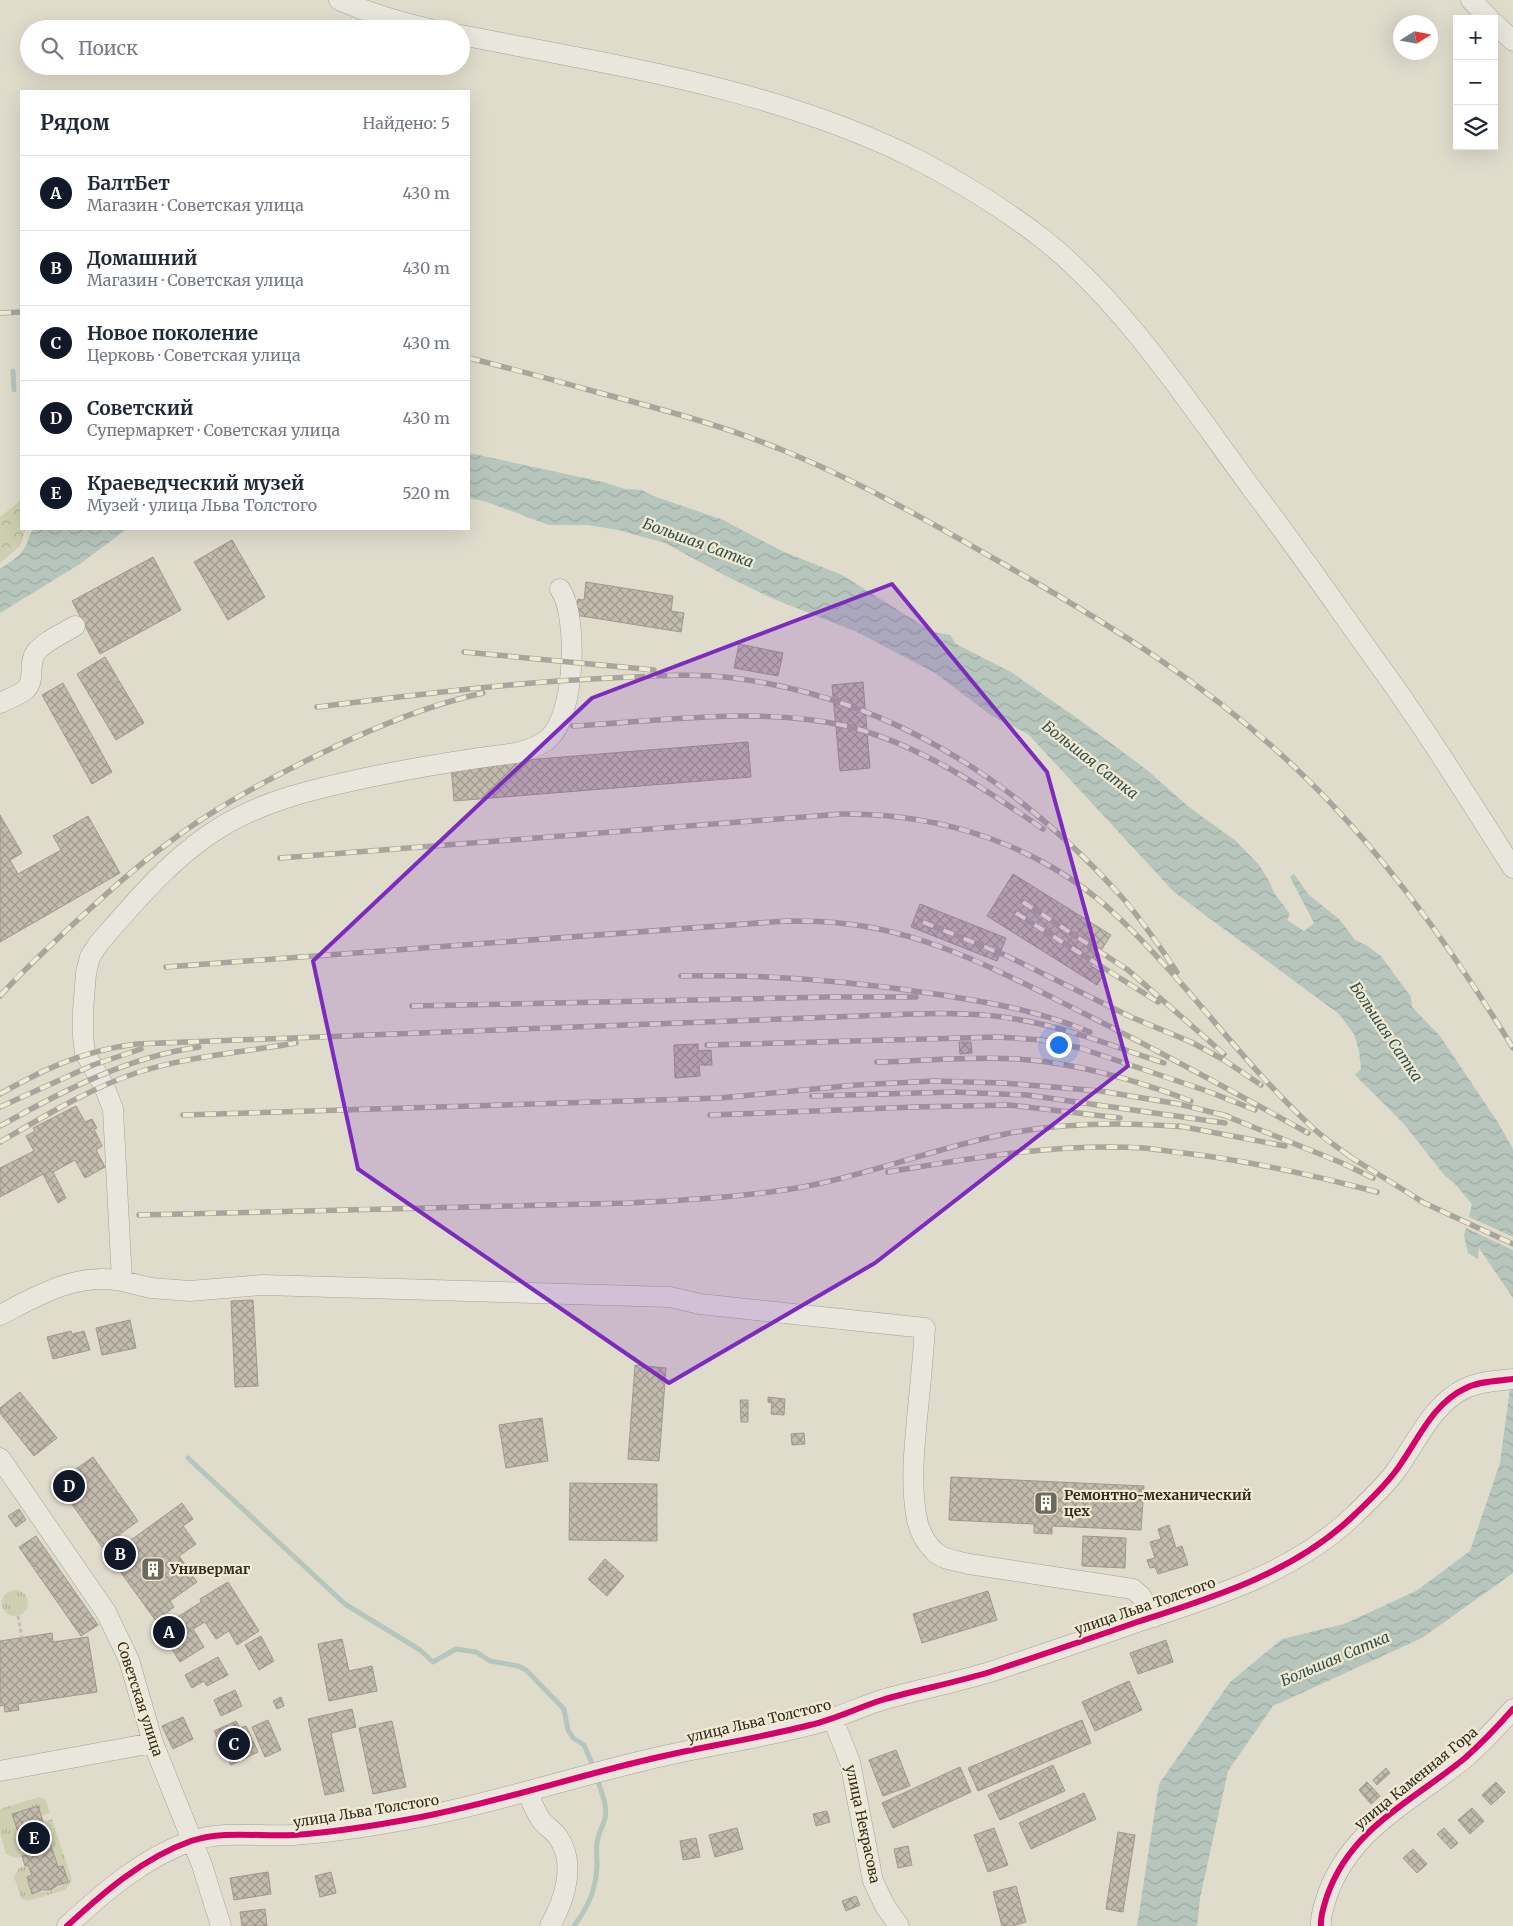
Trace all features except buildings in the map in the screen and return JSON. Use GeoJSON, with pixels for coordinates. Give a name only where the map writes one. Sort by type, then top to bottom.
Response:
{"type":"FeatureCollection","features":[{"type":"Feature","properties":{"kind":"street"},"geometry":{"type":"LineString","coordinates":[[340,0],[360,10],[396,20]]}},
{"type":"Feature","properties":{"kind":"street"},"geometry":{"type":"LineString","coordinates":[[1470,0],[1486,15]]}},
{"type":"Feature","properties":{"kind":"street"},"geometry":{"type":"LineString","coordinates":[[1498,27],[1513,42]]}},
{"type":"Feature","properties":{"kind":"street"},"geometry":{"type":"LineString","coordinates":[[470,37],[678,78],[767,102],[839,125],[932,168],[1006,212],[1045,240],[1119,314],[1173,382],[1306,560],[1405,701],[1513,868]]}},
{"type":"Feature","properties":{"kind":"street"},"geometry":{"type":"LineString","coordinates":[[122,1280],[113,1108],[104,1086],[85,1054],[83,1036],[84,991],[90,957],[99,943],[167,869],[210,834],[248,812],[282,798],[324,786],[428,764],[516,753],[529,749],[548,739],[559,723],[564,709],[572,663],[570,614],[565,595],[560,589]]}},
{"type":"Feature","properties":{"kind":"street"},"geometry":{"type":"LineString","coordinates":[[0,703],[26,690],[31,683],[31,662],[35,653],[41,647],[74,626]]}},
{"type":"Feature","properties":{"kind":"street"},"geometry":{"type":"LineString","coordinates":[[0,1315],[44,1293],[71,1283],[95,1278],[106,1278],[122,1280],[151,1288],[190,1292],[263,1285],[670,1296],[700,1304],[925,1328],[915,1439],[914,1489],[916,1515],[921,1533],[928,1544],[936,1553],[949,1559],[969,1564],[1134,1589],[1141,1596],[1154,1617]]}},
{"type":"Feature","properties":{"kind":"street","name":"улица Льва Толстого"},"geometry":{"type":"LineString","coordinates":[[67,1926],[127,1874],[150,1860],[191,1841],[209,1836],[321,1833],[418,1817],[528,1792],[605,1770],[833,1719],[882,1700],[990,1672],[1221,1593],[1305,1554],[1326,1540],[1355,1515],[1395,1472],[1416,1437],[1447,1401],[1465,1388],[1483,1383],[1513,1379]]}},
{"type":"Feature","properties":{"kind":"street","name":"Советская улица"},"geometry":{"type":"LineString","coordinates":[[0,1458],[106,1612],[119,1636],[137,1684],[153,1743],[210,1886],[221,1926]]}},
{"type":"Feature","properties":{"kind":"street","name":"улица Каменная Гора"},"geometry":{"type":"LineString","coordinates":[[1321,1926],[1324,1907],[1330,1890],[1344,1860],[1354,1846],[1396,1810],[1464,1758],[1513,1709]]}},
{"type":"Feature","properties":{"kind":"street","name":"улица Некрасова"},"geometry":{"type":"LineString","coordinates":[[833,1719],[850,1762],[873,1881],[885,1906],[899,1926]]}},
{"type":"Feature","properties":{"kind":"street"},"geometry":{"type":"LineString","coordinates":[[0,1771],[153,1743]]}},
{"type":"Feature","properties":{"kind":"street"},"geometry":{"type":"LineString","coordinates":[[528,1792],[535,1810],[542,1821],[559,1838],[566,1852],[568,1868],[562,1901],[550,1926]]}},
{"type":"Feature","properties":{"kind":"path"},"geometry":{"type":"LineString","coordinates":[[18,1616],[22,1638]]}},
{"type":"Feature","properties":{"kind":"highlighted area"},"geometry":{"type":"Polygon","coordinates":[[[892,584],[1047,772],[1128,1066],[875,1263],[669,1383],[358,1169],[313,961],[592,698],[892,584]]]}},
{"type":"Feature","properties":{"kind":"green space"},"geometry":{"type":"Polygon","coordinates":[[[20,501],[20,530],[26,530],[20,546],[0,563],[0,517],[20,501]]]}},
{"type":"Feature","properties":{"kind":"green space"},"geometry":{"type":"Polygon","coordinates":[[[15,1590],[24,1594],[28,1603],[24,1612],[15,1616],[6,1612],[2,1603],[6,1594],[15,1590]]]}},
{"type":"Feature","properties":{"kind":"green space"},"geometry":{"type":"Polygon","coordinates":[[[39,1797],[45,1799],[50,1813],[41,1816],[13,1815],[26,1855],[17,1858],[6,1854],[0,1833],[0,1809],[39,1797]]]}},
{"type":"Feature","properties":{"kind":"green space"},"geometry":{"type":"Polygon","coordinates":[[[52,1819],[72,1880],[65,1890],[27,1901],[21,1898],[14,1877],[19,1868],[28,1865],[32,1875],[27,1877],[32,1894],[51,1891],[68,1882],[63,1866],[58,1867],[43,1822],[52,1819]]]}},
{"type":"Feature","properties":{"kind":"water","name":"Большая Сатка"},"geometry":{"type":"Polygon","coordinates":[[[470,453],[603,482],[625,489],[642,490],[653,496],[721,519],[784,552],[842,575],[933,632],[950,635],[956,644],[1011,672],[1081,721],[1147,770],[1189,807],[1236,841],[1259,865],[1275,894],[1290,914],[1287,920],[1304,931],[1314,923],[1290,877],[1294,874],[1308,894],[1340,920],[1355,940],[1366,945],[1381,956],[1411,997],[1412,1007],[1440,1036],[1497,1121],[1513,1149],[1513,1298],[1479,1248],[1478,1259],[1468,1253],[1464,1236],[1472,1204],[1454,1183],[1445,1176],[1404,1124],[1355,1075],[1361,1069],[1359,1051],[1354,1034],[1339,1014],[1174,892],[1028,734],[992,716],[935,673],[857,632],[769,597],[665,543],[618,530],[587,525],[549,525],[484,501],[470,498],[470,453]]]}},
{"type":"Feature","properties":{"kind":"water"},"geometry":{"type":"Polygon","coordinates":[[[33,530],[126,530],[80,564],[0,613],[0,569],[14,560],[23,551],[33,530]]]}},
{"type":"Feature","properties":{"kind":"water","name":"Большая Сатка"},"geometry":{"type":"Polygon","coordinates":[[[1513,1366],[1513,1573],[1422,1638],[1273,1706],[1228,1771],[1200,1898],[1197,1926],[1137,1926],[1159,1784],[1230,1682],[1282,1639],[1344,1624],[1416,1591],[1470,1551],[1500,1463],[1513,1366]]]}},
{"type":"Feature","properties":{"kind":"pier"},"geometry":{"type":"Polygon","coordinates":[[[1467,1216],[1513,1237],[1513,1250],[1464,1227],[1467,1216]]]}},
{"type":"Feature","properties":{"kind":"waterway"},"geometry":{"type":"LineString","coordinates":[[13,371],[14,390]]}},
{"type":"Feature","properties":{"kind":"waterway"},"geometry":{"type":"LineString","coordinates":[[188,1458],[345,1604],[420,1650],[433,1662],[456,1649],[476,1652],[490,1661],[518,1666],[526,1670],[564,1709],[568,1730],[573,1738],[584,1745],[594,1768]]}},
{"type":"Feature","properties":{"kind":"waterway"},"geometry":{"type":"LineString","coordinates":[[574,1926],[593,1891],[597,1866],[598,1840],[606,1813],[605,1802],[596,1776]]}},
{"type":"Feature","properties":{"kind":"railway"},"geometry":{"type":"LineString","coordinates":[[0,313],[20,312]]}},
{"type":"Feature","properties":{"kind":"railway"},"geometry":{"type":"LineString","coordinates":[[470,358],[691,418],[758,440],[811,462],[902,507],[962,540],[1091,615],[1159,659],[1224,706],[1255,732],[1319,791],[1350,825],[1380,859],[1437,933],[1513,1048]]}},
{"type":"Feature","properties":{"kind":"railway"},"geometry":{"type":"LineString","coordinates":[[464,652],[654,670]]}},
{"type":"Feature","properties":{"kind":"railway"},"geometry":{"type":"LineString","coordinates":[[317,707],[538,683],[688,675],[718,676],[790,688],[844,704],[896,725],[946,751],[993,781],[1037,815],[1079,853],[1119,894],[1142,922],[1177,972]]}},
{"type":"Feature","properties":{"kind":"railway"},"geometry":{"type":"LineString","coordinates":[[0,996],[35,960],[119,883],[189,828],[226,804],[304,762],[363,734],[422,710],[483,693]]}},
{"type":"Feature","properties":{"kind":"railway"},"geometry":{"type":"LineString","coordinates":[[573,726],[745,716],[813,720],[846,726],[898,744],[949,768],[1043,829]]}},
{"type":"Feature","properties":{"kind":"railway"},"geometry":{"type":"LineString","coordinates":[[280,858],[842,814],[880,815],[954,827],[990,838],[1025,853],[1058,871],[1089,892],[1144,942],[1287,1103],[1318,1132],[1355,1160]]}},
{"type":"Feature","properties":{"kind":"railway"},"geometry":{"type":"LineString","coordinates":[[1023,902],[1128,970],[1224,1054]]}},
{"type":"Feature","properties":{"kind":"railway"},"geometry":{"type":"LineString","coordinates":[[1016,913],[1158,1002]]}},
{"type":"Feature","properties":{"kind":"railway"},"geometry":{"type":"LineString","coordinates":[[166,967],[786,921],[833,922],[904,935],[935,945],[996,970],[1142,1043],[1308,1133]]}},
{"type":"Feature","properties":{"kind":"railway"},"geometry":{"type":"LineString","coordinates":[[923,922],[1007,956],[1131,1017],[1191,1042],[1224,1060],[1261,1085]]}},
{"type":"Feature","properties":{"kind":"railway"},"geometry":{"type":"LineString","coordinates":[[681,976],[777,977],[903,989],[1014,1008],[1052,1018],[1090,1032]]}},
{"type":"Feature","properties":{"kind":"railway"},"geometry":{"type":"LineString","coordinates":[[412,1006],[829,997],[916,997]]}},
{"type":"Feature","properties":{"kind":"railway"},"geometry":{"type":"LineString","coordinates":[[0,1094],[33,1076],[65,1062],[99,1051],[136,1044],[912,1014],[976,1015],[1002,1017],[1034,1023],[1090,1038],[1164,1063]]}},
{"type":"Feature","properties":{"kind":"railway"},"geometry":{"type":"LineString","coordinates":[[707,1045],[998,1037],[1042,1040],[1080,1048],[1207,1091],[1255,1110]]}},
{"type":"Feature","properties":{"kind":"railway"},"geometry":{"type":"LineString","coordinates":[[0,1142],[85,1094],[139,1072],[197,1058],[296,1043]]}},
{"type":"Feature","properties":{"kind":"railway"},"geometry":{"type":"LineString","coordinates":[[0,1126],[72,1088],[121,1067],[172,1052],[199,1047]]}},
{"type":"Feature","properties":{"kind":"railway"},"geometry":{"type":"LineString","coordinates":[[0,1107],[93,1065],[141,1049]]}},
{"type":"Feature","properties":{"kind":"railway"},"geometry":{"type":"LineString","coordinates":[[877,1062],[983,1058],[1040,1061],[1106,1074],[1149,1086],[1191,1101]]}},
{"type":"Feature","properties":{"kind":"railway"},"geometry":{"type":"LineString","coordinates":[[183,1115],[720,1098],[856,1085],[934,1081],[1003,1083],[1100,1091],[1179,1104],[1227,1116]]}},
{"type":"Feature","properties":{"kind":"railway"},"geometry":{"type":"LineString","coordinates":[[812,1096],[953,1092],[1027,1095],[1225,1123]]}},
{"type":"Feature","properties":{"kind":"railway"},"geometry":{"type":"LineString","coordinates":[[710,1115],[1009,1105],[1120,1118]]}},
{"type":"Feature","properties":{"kind":"railway"},"geometry":{"type":"LineString","coordinates":[[1221,1114],[1342,1163],[1373,1178]]}},
{"type":"Feature","properties":{"kind":"railway"},"geometry":{"type":"LineString","coordinates":[[139,1215],[629,1203],[716,1198],[828,1182],[954,1146],[1028,1130],[1095,1124],[1186,1127]]}},
{"type":"Feature","properties":{"kind":"railway"},"geometry":{"type":"LineString","coordinates":[[1179,1126],[1285,1146]]}},
{"type":"Feature","properties":{"kind":"railway"},"geometry":{"type":"LineString","coordinates":[[888,1172],[1015,1153],[1079,1148],[1143,1148],[1257,1164],[1377,1192]]}},
{"type":"Feature","properties":{"kind":"railway"},"geometry":{"type":"LineString","coordinates":[[1349,1156],[1426,1204]]}},
{"type":"Feature","properties":{"kind":"railway"},"geometry":{"type":"LineString","coordinates":[[1420,1201],[1513,1244]]}},
{"type":"Feature","properties":{"kind":"cycle path"},"geometry":{"type":"LineString","coordinates":[[67,1926],[95,1901],[140,1866],[173,1848],[191,1841],[229,1835],[310,1834],[405,1820],[450,1811],[646,1760],[789,1730],[829,1720],[885,1699],[993,1671],[1222,1593],[1250,1582],[1304,1554],[1351,1518],[1390,1478],[1434,1414],[1454,1395],[1477,1384],[1513,1379]]}},
{"type":"Feature","properties":{"kind":"cycle path"},"geometry":{"type":"LineString","coordinates":[[1321,1926],[1327,1896],[1338,1872],[1351,1851],[1386,1817],[1465,1758],[1513,1709]]}},
{"type":"Feature","properties":{"kind":"place","name":"Советский"},"geometry":{"type":"Point","coordinates":[69,1486]}},
{"type":"Feature","properties":{"kind":"place","name":"Ремонтно-механический цех"},"geometry":{"type":"Point","coordinates":[1046,1503]}},
{"type":"Feature","properties":{"kind":"place","name":"Домашний"},"geometry":{"type":"Point","coordinates":[120,1554]}},
{"type":"Feature","properties":{"kind":"place","name":"Универмаг"},"geometry":{"type":"Point","coordinates":[153,1569]}},
{"type":"Feature","properties":{"kind":"place","name":"БалтБет"},"geometry":{"type":"Point","coordinates":[169,1632]}},
{"type":"Feature","properties":{"kind":"place","name":"Новое поколение"},"geometry":{"type":"Point","coordinates":[234,1744]}},
{"type":"Feature","properties":{"kind":"place","name":"Краеведческий музей"},"geometry":{"type":"Point","coordinates":[34,1838]}}]}
